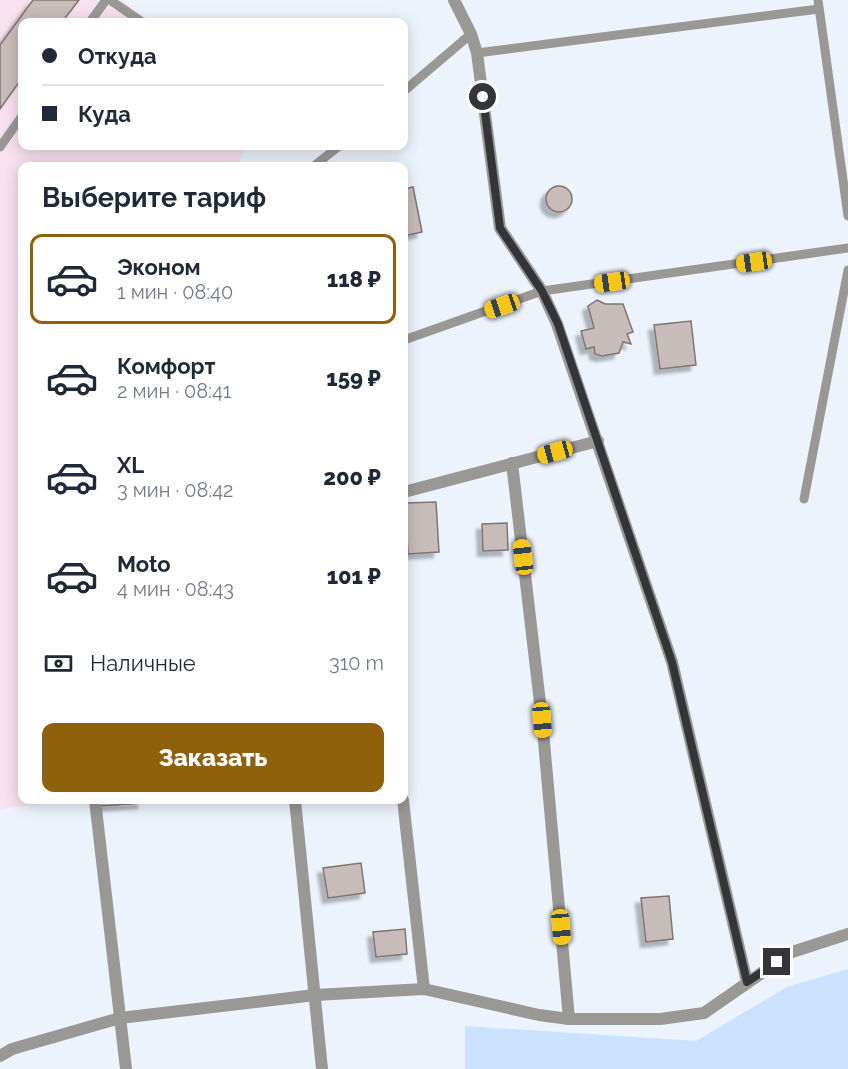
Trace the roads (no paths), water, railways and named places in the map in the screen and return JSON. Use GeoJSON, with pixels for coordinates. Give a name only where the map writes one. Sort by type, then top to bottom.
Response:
{"type":"FeatureCollection","features":[{"type":"Feature","properties":{"kind":"street"},"geometry":{"type":"LineString","coordinates":[[454,0],[471,34],[477,53],[500,228],[542,291],[558,324],[672,662],[747,982]]}},
{"type":"Feature","properties":{"kind":"street"},"geometry":{"type":"LineString","coordinates":[[408,491],[598,441]]}},
{"type":"Feature","properties":{"kind":"street"},"geometry":{"type":"LineString","coordinates":[[512,464],[542,720],[569,1019]]}},
{"type":"Feature","properties":{"kind":"street"},"geometry":{"type":"LineString","coordinates":[[95,804],[126,1069]]}},
{"type":"Feature","properties":{"kind":"street"},"geometry":{"type":"LineString","coordinates":[[295,804],[322,1069]]}},
{"type":"Feature","properties":{"kind":"street"},"geometry":{"type":"LineString","coordinates":[[403,804],[424,989]]}},
{"type":"Feature","properties":{"kind":"street"},"geometry":{"type":"LineString","coordinates":[[0,1056],[12,1049],[120,1018],[315,995],[424,989],[539,1015],[569,1019],[660,1019],[704,1012],[792,952],[848,934]]}},
{"type":"Feature","properties":{"kind":"lane"},"geometry":{"type":"LineString","coordinates":[[93,18],[108,0],[136,18]]}},
{"type":"Feature","properties":{"kind":"lane"},"geometry":{"type":"LineString","coordinates":[[477,53],[819,4],[848,216]]}},
{"type":"Feature","properties":{"kind":"lane"},"geometry":{"type":"LineString","coordinates":[[408,88],[471,34]]}},
{"type":"Feature","properties":{"kind":"lane"},"geometry":{"type":"LineString","coordinates":[[0,147],[18,122]]}},
{"type":"Feature","properties":{"kind":"lane"},"geometry":{"type":"LineString","coordinates":[[319,162],[334,150]]}},
{"type":"Feature","properties":{"kind":"lane"},"geometry":{"type":"LineString","coordinates":[[408,339],[542,291],[848,248]]}},
{"type":"Feature","properties":{"kind":"lane"},"geometry":{"type":"LineString","coordinates":[[804,499],[848,270]]}}]}
